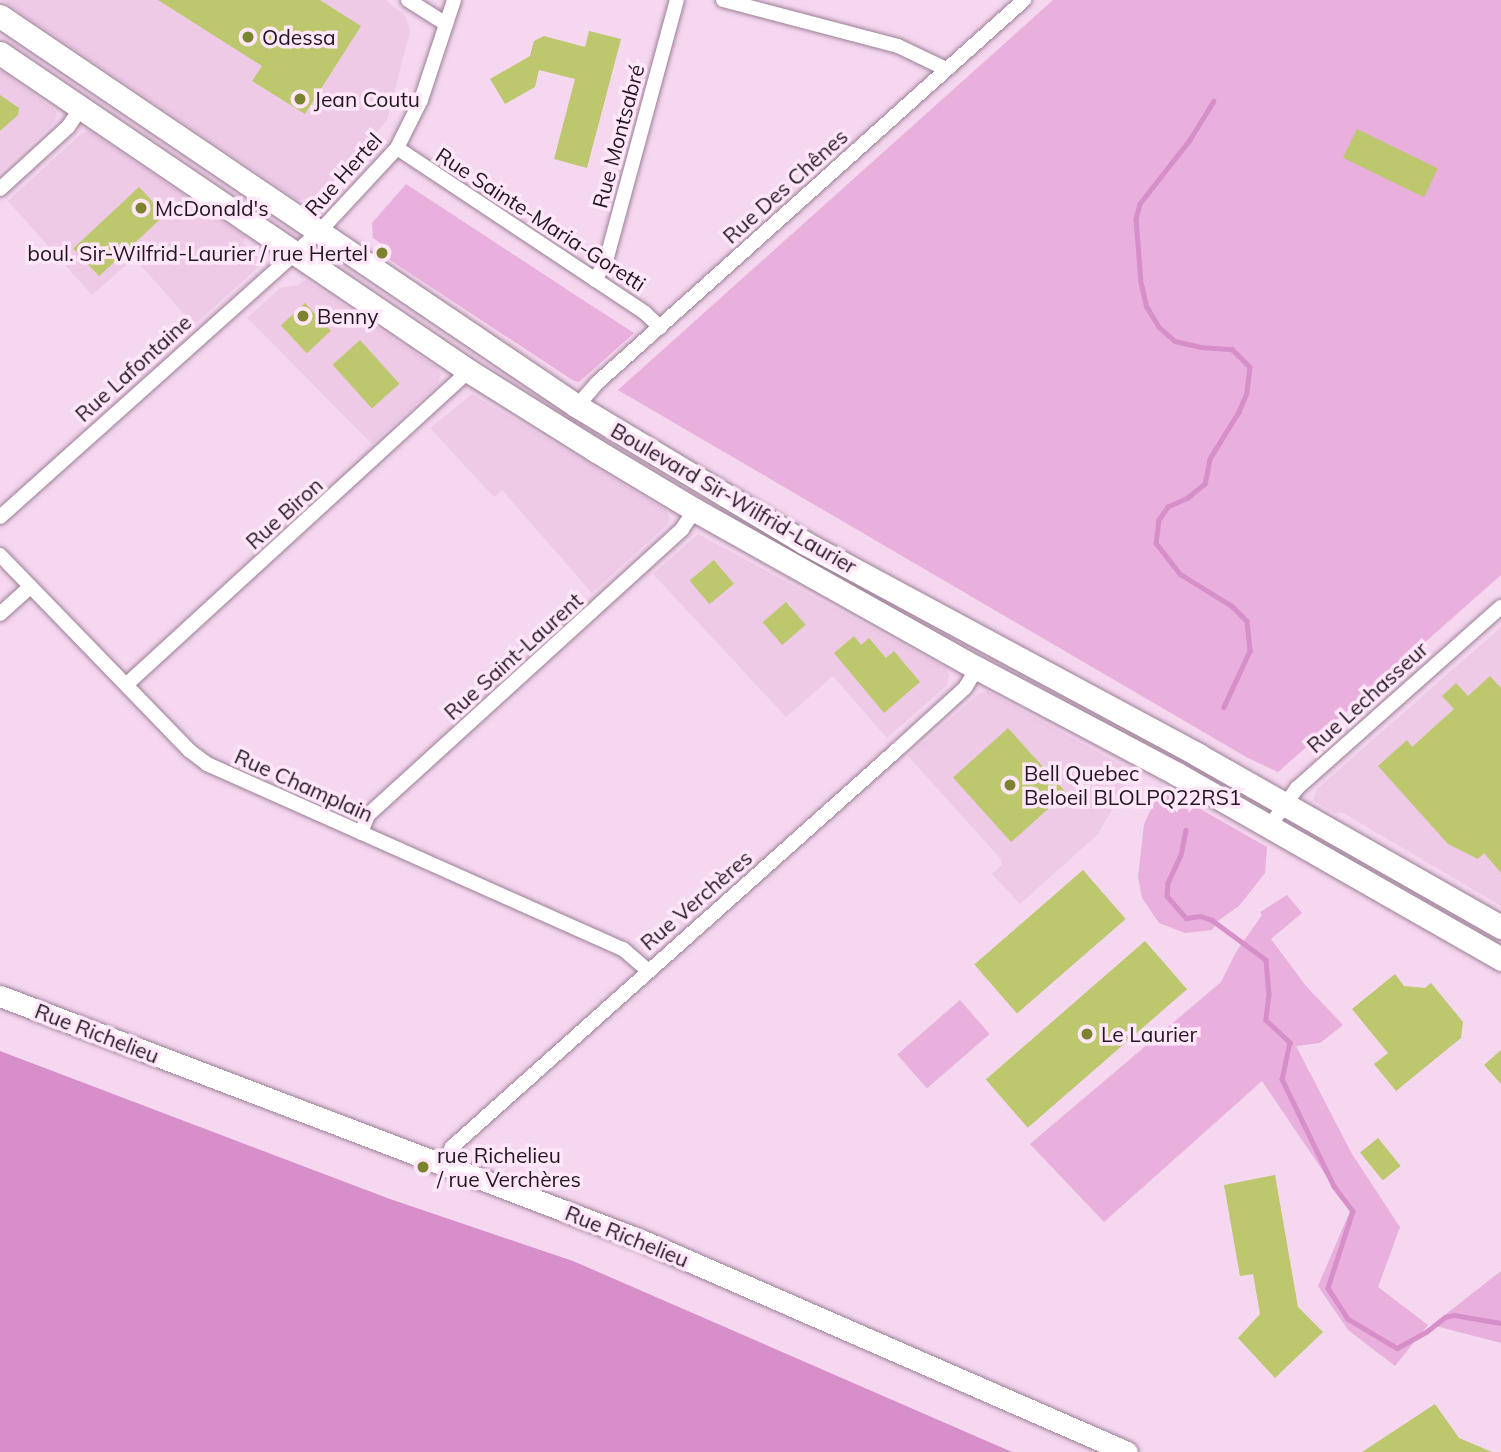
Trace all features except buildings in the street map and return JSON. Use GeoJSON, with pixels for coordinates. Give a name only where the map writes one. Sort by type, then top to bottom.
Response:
{"type":"FeatureCollection","features":[{"type":"Feature","properties":{"kind":"main road","name":"Boulevard Sir-Wilfrid-Laurier"},"geometry":{"type":"LineString","coordinates":[[0,16],[577,407],[805,542],[1198,755],[1501,927]]}},
{"type":"Feature","properties":{"kind":"main road","name":"Boulevard Sir-Wilfrid-Laurier"},"geometry":{"type":"LineString","coordinates":[[0,53],[469,371],[695,510],[1269,827],[1501,959]]}},
{"type":"Feature","properties":{"kind":"main road","name":"Rue Richelieu"},"geometry":{"type":"LineString","coordinates":[[0,996],[715,1271],[1127,1452]]}},
{"type":"Feature","properties":{"kind":"street"},"geometry":{"type":"LineString","coordinates":[[408,0],[446,24]]}},
{"type":"Feature","properties":{"kind":"street","name":"Rue Hertel"},"geometry":{"type":"LineString","coordinates":[[296,252],[319,232],[397,148],[421,100],[454,0]]}},
{"type":"Feature","properties":{"kind":"street","name":"Rue Montsabré"},"geometry":{"type":"LineString","coordinates":[[595,279],[606,261],[677,0]]}},
{"type":"Feature","properties":{"kind":"street"},"geometry":{"type":"LineString","coordinates":[[723,0],[898,46],[946,69]]}},
{"type":"Feature","properties":{"kind":"street","name":"Rue Des Chênes"},"geometry":{"type":"LineString","coordinates":[[577,407],[597,383],[1024,0]]}},
{"type":"Feature","properties":{"kind":"street"},"geometry":{"type":"LineString","coordinates":[[0,189],[68,127],[81,108]]}},
{"type":"Feature","properties":{"kind":"street","name":"Rue Sainte-Maria-Goretti"},"geometry":{"type":"LineString","coordinates":[[397,148],[645,313],[660,327]]}},
{"type":"Feature","properties":{"kind":"street","name":"Rue Lafontaine"},"geometry":{"type":"LineString","coordinates":[[0,517],[296,252]]}},
{"type":"Feature","properties":{"kind":"street","name":"Rue Biron"},"geometry":{"type":"LineString","coordinates":[[127,684],[469,371]]}},
{"type":"Feature","properties":{"kind":"street","name":"Rue Saint-Laurent"},"geometry":{"type":"LineString","coordinates":[[361,833],[368,815],[673,538],[695,510]]}},
{"type":"Feature","properties":{"kind":"street","name":"Rue Champlain"},"geometry":{"type":"LineString","coordinates":[[0,555],[190,751],[207,764],[623,948],[647,970]]}},
{"type":"Feature","properties":{"kind":"street"},"geometry":{"type":"LineString","coordinates":[[0,614],[30,587]]}},
{"type":"Feature","properties":{"kind":"street","name":"Rue Lechasseur"},"geometry":{"type":"LineString","coordinates":[[1269,827],[1297,788],[1501,607]]}},
{"type":"Feature","properties":{"kind":"street","name":"Rue Verchères"},"geometry":{"type":"LineString","coordinates":[[444,1165],[452,1147],[965,688],[977,668]]}},
{"type":"Feature","properties":{"kind":"shaded area"},"geometry":{"type":"Polygon","coordinates":[[[2,0],[386,0],[406,17],[410,31],[387,120],[327,192],[310,199],[298,200],[2,0]]]}},
{"type":"Feature","properties":{"kind":"shaded area"},"geometry":{"type":"Polygon","coordinates":[[[1053,0],[1501,0],[1501,575],[1278,772],[1248,758],[618,390],[1053,0]]]}},
{"type":"Feature","properties":{"kind":"shaded area"},"geometry":{"type":"Polygon","coordinates":[[[0,70],[57,112],[54,123],[0,172],[0,70]]]}},
{"type":"Feature","properties":{"kind":"shaded area"},"geometry":{"type":"Polygon","coordinates":[[[89,131],[246,237],[243,243],[260,255],[263,250],[263,263],[194,325],[134,258],[92,295],[8,201],[81,134],[89,131]]]}},
{"type":"Feature","properties":{"kind":"shaded area"},"geometry":{"type":"Polygon","coordinates":[[[406,184],[634,333],[579,382],[574,381],[387,258],[392,251],[373,238],[372,223],[406,184]]]}},
{"type":"Feature","properties":{"kind":"shaded area"},"geometry":{"type":"Polygon","coordinates":[[[306,280],[436,367],[441,374],[438,384],[372,444],[247,318],[280,288],[298,285],[306,280]]]}},
{"type":"Feature","properties":{"kind":"shaded area"},"geometry":{"type":"Polygon","coordinates":[[[472,394],[666,510],[670,518],[667,525],[592,593],[502,490],[494,497],[430,428],[472,394]]]}},
{"type":"Feature","properties":{"kind":"shaded area"},"geometry":{"type":"Polygon","coordinates":[[[698,534],[944,667],[949,674],[947,685],[887,738],[833,676],[786,717],[653,574],[698,534]]]}},
{"type":"Feature","properties":{"kind":"shaded area"},"geometry":{"type":"Polygon","coordinates":[[[1501,627],[1501,906],[1343,813],[1334,813],[1313,800],[1317,789],[1501,627]]]}},
{"type":"Feature","properties":{"kind":"shaded area"},"geometry":{"type":"Polygon","coordinates":[[[987,691],[1134,772],[1097,835],[1020,904],[992,874],[1002,865],[1000,858],[908,756],[978,694],[987,691]]]}},
{"type":"Feature","properties":{"kind":"shaded area"},"geometry":{"type":"Polygon","coordinates":[[[1165,789],[1267,847],[1265,873],[1239,906],[1219,920],[1212,930],[1185,933],[1159,923],[1142,898],[1138,877],[1144,824],[1154,803],[1165,789]]]}},
{"type":"Feature","properties":{"kind":"shaded area"},"geometry":{"type":"Polygon","coordinates":[[[1287,895],[1302,913],[1271,939],[1306,986],[1343,1025],[1320,1043],[1296,1046],[1352,1154],[1400,1227],[1378,1287],[1428,1325],[1395,1366],[1348,1330],[1318,1286],[1350,1211],[1262,1081],[1104,1222],[1030,1144],[1221,982],[1236,952],[1262,915],[1260,912],[1287,895]]]}},
{"type":"Feature","properties":{"kind":"shaded area"},"geometry":{"type":"Polygon","coordinates":[[[960,1000],[990,1034],[927,1088],[897,1054],[960,1000]]]}},
{"type":"Feature","properties":{"kind":"shaded area"},"geometry":{"type":"Polygon","coordinates":[[[0,1051],[390,1199],[573,1261],[1012,1452],[0,1452],[0,1051]]]}},
{"type":"Feature","properties":{"kind":"shaded area"},"geometry":{"type":"Polygon","coordinates":[[[1501,1271],[1501,1343],[1432,1325],[1501,1271]]]}},
{"type":"Feature","properties":{"kind":"waterway"},"geometry":{"type":"LineString","coordinates":[[1214,101],[1190,140],[1140,204],[1136,219],[1141,282],[1147,307],[1159,327],[1175,341],[1200,347],[1232,349],[1250,367],[1247,393],[1239,412],[1210,459],[1205,484],[1188,498],[1168,507],[1159,520],[1156,543],[1180,574],[1232,606],[1247,621],[1250,651],[1224,707]]}},
{"type":"Feature","properties":{"kind":"waterway"},"geometry":{"type":"LineString","coordinates":[[1186,830],[1181,855],[1168,883],[1167,896],[1186,918],[1200,916],[1212,920],[1266,960],[1269,994],[1266,1020],[1290,1042],[1282,1079],[1334,1186],[1353,1211],[1328,1288],[1348,1319],[1397,1348],[1426,1332],[1445,1317],[1454,1315],[1501,1323]]}},
{"type":"Feature","properties":{"kind":"place","name":"Odessa"},"geometry":{"type":"Point","coordinates":[248,37]}},
{"type":"Feature","properties":{"kind":"place","name":"Jean Coutu"},"geometry":{"type":"Point","coordinates":[300,99]}},
{"type":"Feature","properties":{"kind":"place","name":"McDonald's"},"geometry":{"type":"Point","coordinates":[141,208]}},
{"type":"Feature","properties":{"kind":"place","name":"boul. Sir-Wilfrid-Laurier / rue Hertel"},"geometry":{"type":"Point","coordinates":[382,253]}},
{"type":"Feature","properties":{"kind":"place","name":"Benny"},"geometry":{"type":"Point","coordinates":[303,316]}},
{"type":"Feature","properties":{"kind":"place","name":"Bell Quebec Beloeil BLOLPQ22RS1"},"geometry":{"type":"Point","coordinates":[1010,785]}},
{"type":"Feature","properties":{"kind":"place","name":"Le Laurier"},"geometry":{"type":"Point","coordinates":[1087,1034]}},
{"type":"Feature","properties":{"kind":"place","name":"rue Richelieu / rue Verchères"},"geometry":{"type":"Point","coordinates":[423,1167]}}]}
